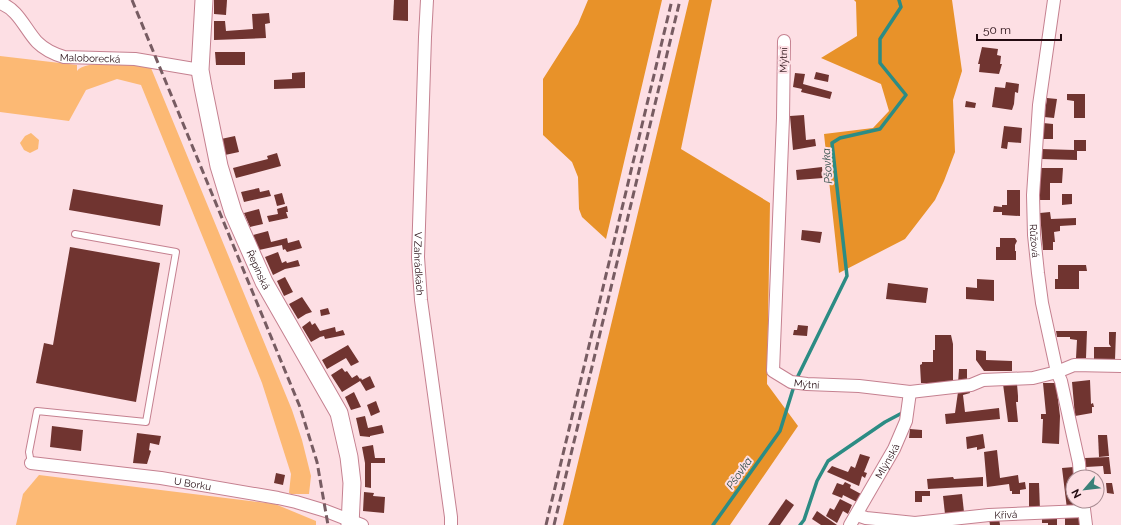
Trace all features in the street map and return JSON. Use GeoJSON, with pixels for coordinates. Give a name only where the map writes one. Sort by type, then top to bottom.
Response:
{"type":"FeatureCollection","features":[{"type":"Feature","properties":{"kind":"street","name":"Řepínská"},"geometry":{"type":"LineString","coordinates":[[204,0],[200,70],[219,166],[233,212],[264,282],[339,413],[349,457],[354,524]]}},
{"type":"Feature","properties":{"kind":"street","name":"V Zahrádkách"},"geometry":{"type":"LineString","coordinates":[[427,0],[418,257],[422,300],[451,525]]}},
{"type":"Feature","properties":{"kind":"street","name":"Růžová"},"geometry":{"type":"LineString","coordinates":[[1054,0],[1039,105],[1033,195],[1034,235],[1042,303],[1057,372],[1063,389],[1079,469]]}},
{"type":"Feature","properties":{"kind":"street","name":"Maloborecká"},"geometry":{"type":"LineString","coordinates":[[0,3],[12,10],[22,20],[37,41],[45,49],[54,54],[64,57],[135,59],[200,70]]}},
{"type":"Feature","properties":{"kind":"street","name":"Mýtní"},"geometry":{"type":"LineString","coordinates":[[784,41],[783,118],[773,371],[791,382],[859,386],[910,392],[971,384],[983,380],[1033,378],[1057,372],[1074,365],[1121,366]]}},
{"type":"Feature","properties":{"kind":"street","name":"Mlýnská"},"geometry":{"type":"LineString","coordinates":[[853,520],[894,449],[906,421],[910,392]]}},
{"type":"Feature","properties":{"kind":"street","name":"U Borku"},"geometry":{"type":"LineString","coordinates":[[31,463],[161,478],[278,498],[326,511],[354,524]]}},
{"type":"Feature","properties":{"kind":"street","name":"Křivá"},"geometry":{"type":"LineString","coordinates":[[853,520],[866,518],[915,523],[1065,508]]}},
{"type":"Feature","properties":{"kind":"street"},"geometry":{"type":"LineString","coordinates":[[1084,509],[1086,525]]}},
{"type":"Feature","properties":{"kind":"lane"},"geometry":{"type":"LineString","coordinates":[[31,463],[29,452],[38,411],[146,422],[176,252],[75,234]]}},
{"type":"Feature","properties":{"kind":"shaded area"},"geometry":{"type":"Polygon","coordinates":[[[588,0],[662,0],[606,239],[582,217],[579,209],[578,177],[572,162],[543,135],[543,79],[578,24],[588,0]]]}},
{"type":"Feature","properties":{"kind":"shaded area"},"geometry":{"type":"Polygon","coordinates":[[[689,0],[712,0],[681,149],[770,203],[767,384],[798,426],[730,525],[563,525],[689,0]]]}},
{"type":"Feature","properties":{"kind":"shaded area"},"geometry":{"type":"Polygon","coordinates":[[[854,0],[952,0],[962,71],[953,100],[955,152],[935,200],[905,239],[839,273],[824,134],[873,128],[889,111],[881,84],[821,58],[857,36],[856,2],[854,0]]]}},
{"type":"Feature","properties":{"kind":"shaded area"},"geometry":{"type":"Polygon","coordinates":[[[0,56],[77,65],[77,71],[82,67],[100,64],[123,64],[151,68],[292,410],[302,440],[311,476],[309,494],[289,493],[291,474],[262,383],[141,85],[117,79],[86,90],[69,121],[0,112],[0,56]]]}},
{"type":"Feature","properties":{"kind":"shaded area"},"geometry":{"type":"Polygon","coordinates":[[[31,133],[39,140],[38,149],[30,153],[24,150],[20,143],[25,136],[31,133]]]}},
{"type":"Feature","properties":{"kind":"shaded area"},"geometry":{"type":"Polygon","coordinates":[[[39,475],[275,504],[316,521],[316,525],[16,525],[23,494],[39,475]]]}},
{"type":"Feature","properties":{"kind":"building"},"geometry":{"type":"Polygon","coordinates":[[[214,0],[227,0],[226,15],[214,14],[214,0]]]}},
{"type":"Feature","properties":{"kind":"building"},"geometry":{"type":"Polygon","coordinates":[[[394,0],[408,0],[408,21],[393,20],[394,0]]]}},
{"type":"Feature","properties":{"kind":"building"},"geometry":{"type":"Polygon","coordinates":[[[269,13],[270,23],[265,24],[266,38],[214,40],[214,21],[225,21],[226,31],[253,29],[252,14],[269,13]]]}},
{"type":"Feature","properties":{"kind":"building"},"geometry":{"type":"Polygon","coordinates":[[[982,47],[998,49],[997,55],[1001,56],[1000,64],[1002,64],[999,74],[979,72],[980,64],[978,64],[982,47]]]}},
{"type":"Feature","properties":{"kind":"building"},"geometry":{"type":"Polygon","coordinates":[[[215,52],[245,52],[245,65],[216,65],[215,52]]]}},
{"type":"Feature","properties":{"kind":"building"},"geometry":{"type":"Polygon","coordinates":[[[305,72],[305,88],[274,89],[274,80],[292,79],[292,73],[305,72]]]}},
{"type":"Feature","properties":{"kind":"building"},"geometry":{"type":"Polygon","coordinates":[[[816,72],[829,75],[828,82],[814,79],[816,72]]]}},
{"type":"Feature","properties":{"kind":"building"},"geometry":{"type":"Polygon","coordinates":[[[795,73],[805,74],[803,84],[832,92],[830,99],[801,92],[802,89],[793,87],[795,73]]]}},
{"type":"Feature","properties":{"kind":"building"},"geometry":{"type":"Polygon","coordinates":[[[1006,82],[1019,84],[1018,93],[1015,92],[1012,110],[992,107],[995,87],[1005,88],[1006,82]]]}},
{"type":"Feature","properties":{"kind":"building"},"geometry":{"type":"Polygon","coordinates":[[[1067,94],[1085,94],[1085,118],[1074,118],[1074,101],[1067,100],[1067,94]]]}},
{"type":"Feature","properties":{"kind":"building"},"geometry":{"type":"Polygon","coordinates":[[[1047,98],[1057,99],[1054,118],[1044,117],[1047,98]]]}},
{"type":"Feature","properties":{"kind":"building"},"geometry":{"type":"Polygon","coordinates":[[[966,101],[976,103],[975,108],[965,107],[966,101]]]}},
{"type":"Feature","properties":{"kind":"building"},"geometry":{"type":"Polygon","coordinates":[[[804,115],[806,140],[815,139],[816,146],[793,150],[790,116],[804,115]]]}},
{"type":"Feature","properties":{"kind":"building"},"geometry":{"type":"Polygon","coordinates":[[[1043,123],[1053,124],[1053,139],[1041,139],[1043,123]]]}},
{"type":"Feature","properties":{"kind":"building"},"geometry":{"type":"Polygon","coordinates":[[[1004,126],[1022,128],[1021,143],[1008,142],[1007,149],[1001,148],[1004,126]]]}},
{"type":"Feature","properties":{"kind":"building"},"geometry":{"type":"Polygon","coordinates":[[[235,136],[239,152],[225,155],[221,139],[235,136]]]}},
{"type":"Feature","properties":{"kind":"building"},"geometry":{"type":"Polygon","coordinates":[[[1074,140],[1086,140],[1086,151],[1077,151],[1077,160],[1041,159],[1041,149],[1074,150],[1074,140]]]}},
{"type":"Feature","properties":{"kind":"building"},"geometry":{"type":"Polygon","coordinates":[[[277,153],[281,166],[236,178],[233,168],[268,159],[267,156],[277,153]]]}},
{"type":"Feature","properties":{"kind":"building"},"geometry":{"type":"Polygon","coordinates":[[[822,167],[823,178],[797,180],[796,170],[822,167]]]}},
{"type":"Feature","properties":{"kind":"building"},"geometry":{"type":"Polygon","coordinates":[[[1040,168],[1063,168],[1062,183],[1050,183],[1050,200],[1040,200],[1040,168]]]}},
{"type":"Feature","properties":{"kind":"building"},"geometry":{"type":"Polygon","coordinates":[[[259,188],[260,192],[269,190],[271,196],[244,202],[241,192],[259,188]]]}},
{"type":"Feature","properties":{"kind":"building"},"geometry":{"type":"Polygon","coordinates":[[[73,189],[163,205],[160,226],[69,210],[73,189]]]}},
{"type":"Feature","properties":{"kind":"building"},"geometry":{"type":"Polygon","coordinates":[[[1007,190],[1020,190],[1020,216],[1002,215],[1002,212],[993,212],[994,206],[1002,207],[1002,205],[1007,205],[1007,190]]]}},
{"type":"Feature","properties":{"kind":"building"},"geometry":{"type":"Polygon","coordinates":[[[282,193],[285,204],[277,206],[274,195],[282,193]]]}},
{"type":"Feature","properties":{"kind":"building"},"geometry":{"type":"Polygon","coordinates":[[[1062,194],[1072,194],[1072,204],[1062,205],[1062,194]]]}},
{"type":"Feature","properties":{"kind":"building"},"geometry":{"type":"Polygon","coordinates":[[[287,206],[288,212],[286,212],[288,218],[269,222],[267,216],[278,214],[277,209],[287,206]]]}},
{"type":"Feature","properties":{"kind":"building"},"geometry":{"type":"Polygon","coordinates":[[[259,209],[263,224],[250,227],[244,213],[259,209]]]}},
{"type":"Feature","properties":{"kind":"building"},"geometry":{"type":"Polygon","coordinates":[[[1050,212],[1051,219],[1076,218],[1076,225],[1060,226],[1060,231],[1054,232],[1055,242],[1053,242],[1053,250],[1043,250],[1040,213],[1050,212]]]}},
{"type":"Feature","properties":{"kind":"building"},"geometry":{"type":"Polygon","coordinates":[[[802,230],[822,232],[820,243],[801,240],[802,230]]]}},
{"type":"Feature","properties":{"kind":"building"},"geometry":{"type":"Polygon","coordinates":[[[268,231],[271,242],[287,238],[288,243],[299,240],[302,248],[287,252],[285,249],[283,250],[282,245],[259,250],[253,235],[268,231]]]}},
{"type":"Feature","properties":{"kind":"building"},"geometry":{"type":"Polygon","coordinates":[[[1000,238],[1015,238],[1017,241],[1015,245],[1016,260],[996,260],[996,247],[1000,247],[1000,238]]]}},
{"type":"Feature","properties":{"kind":"building"},"geometry":{"type":"Polygon","coordinates":[[[70,247],[160,263],[136,402],[36,383],[44,343],[53,345],[70,247]]]}},
{"type":"Feature","properties":{"kind":"building"},"geometry":{"type":"Polygon","coordinates":[[[278,252],[282,263],[286,261],[287,263],[298,260],[300,266],[285,269],[273,275],[265,257],[278,252]]]}},
{"type":"Feature","properties":{"kind":"building"},"geometry":{"type":"Polygon","coordinates":[[[1058,265],[1086,265],[1087,271],[1079,271],[1079,289],[1055,289],[1055,279],[1058,279],[1058,265]]]}},
{"type":"Feature","properties":{"kind":"building"},"geometry":{"type":"Polygon","coordinates":[[[285,277],[293,292],[284,296],[277,281],[285,277]]]}},
{"type":"Feature","properties":{"kind":"building"},"geometry":{"type":"Polygon","coordinates":[[[977,279],[994,280],[994,301],[966,299],[966,287],[977,288],[977,279]]]}},
{"type":"Feature","properties":{"kind":"building"},"geometry":{"type":"Polygon","coordinates":[[[888,283],[928,288],[926,303],[886,299],[888,283]]]}},
{"type":"Feature","properties":{"kind":"building"},"geometry":{"type":"Polygon","coordinates":[[[302,297],[312,312],[298,319],[289,304],[302,297]]]}},
{"type":"Feature","properties":{"kind":"building"},"geometry":{"type":"Polygon","coordinates":[[[328,308],[330,314],[321,316],[320,310],[328,308]]]}},
{"type":"Feature","properties":{"kind":"building"},"geometry":{"type":"Polygon","coordinates":[[[310,321],[312,325],[315,323],[320,331],[335,327],[336,332],[343,330],[345,335],[325,339],[324,336],[311,342],[302,327],[310,321]]]}},
{"type":"Feature","properties":{"kind":"building"},"geometry":{"type":"Polygon","coordinates":[[[798,325],[808,326],[807,336],[793,335],[794,330],[797,330],[798,325]]]}},
{"type":"Feature","properties":{"kind":"building"},"geometry":{"type":"Polygon","coordinates":[[[1056,331],[1087,331],[1086,358],[1076,358],[1077,340],[1070,339],[1070,337],[1057,337],[1056,331]]]}},
{"type":"Feature","properties":{"kind":"building"},"geometry":{"type":"Polygon","coordinates":[[[1109,332],[1116,332],[1115,360],[1094,359],[1094,347],[1111,347],[1109,344],[1109,332]]]}},
{"type":"Feature","properties":{"kind":"building"},"geometry":{"type":"Polygon","coordinates":[[[935,335],[951,335],[953,344],[953,384],[921,383],[920,365],[922,362],[933,362],[935,335]]]}},
{"type":"Feature","properties":{"kind":"building"},"geometry":{"type":"Polygon","coordinates":[[[348,345],[359,362],[351,366],[346,358],[327,369],[322,360],[348,345]]]}},
{"type":"Feature","properties":{"kind":"building"},"geometry":{"type":"Polygon","coordinates":[[[976,350],[986,351],[986,360],[1012,361],[1012,371],[984,371],[976,360],[976,350]]]}},
{"type":"Feature","properties":{"kind":"building"},"geometry":{"type":"Polygon","coordinates":[[[342,368],[345,372],[347,371],[352,378],[357,375],[362,380],[370,376],[375,387],[366,391],[360,381],[342,392],[331,375],[342,368]]]}},
{"type":"Feature","properties":{"kind":"building"},"geometry":{"type":"Polygon","coordinates":[[[959,369],[967,369],[967,382],[958,383],[959,369]]]}},
{"type":"Feature","properties":{"kind":"building"},"geometry":{"type":"Polygon","coordinates":[[[1090,380],[1091,404],[1093,403],[1094,407],[1092,407],[1092,413],[1075,416],[1072,382],[1090,380]]]}},
{"type":"Feature","properties":{"kind":"building"},"geometry":{"type":"Polygon","coordinates":[[[1043,383],[1056,383],[1060,416],[1059,444],[1042,443],[1043,419],[1041,419],[1041,414],[1046,414],[1043,383]]]}},
{"type":"Feature","properties":{"kind":"building"},"geometry":{"type":"Polygon","coordinates":[[[1003,384],[1017,384],[1018,402],[1016,402],[1018,422],[1008,422],[1003,384]]]}},
{"type":"Feature","properties":{"kind":"building"},"geometry":{"type":"Polygon","coordinates":[[[969,390],[970,393],[963,395],[965,412],[999,408],[1000,419],[946,424],[945,414],[955,413],[958,392],[969,390]]]}},
{"type":"Feature","properties":{"kind":"building"},"geometry":{"type":"Polygon","coordinates":[[[354,392],[361,407],[351,410],[345,397],[354,392]]]}},
{"type":"Feature","properties":{"kind":"building"},"geometry":{"type":"Polygon","coordinates":[[[376,401],[380,412],[371,416],[367,405],[376,401]]]}},
{"type":"Feature","properties":{"kind":"building"},"geometry":{"type":"Polygon","coordinates":[[[365,416],[368,428],[382,425],[384,433],[370,437],[360,436],[356,418],[365,416]]]}},
{"type":"Feature","properties":{"kind":"building"},"geometry":{"type":"Polygon","coordinates":[[[52,426],[83,430],[81,451],[50,447],[52,426]]]}},
{"type":"Feature","properties":{"kind":"building"},"geometry":{"type":"Polygon","coordinates":[[[910,429],[922,430],[922,438],[909,438],[910,429]]]}},
{"type":"Feature","properties":{"kind":"building"},"geometry":{"type":"Polygon","coordinates":[[[137,433],[161,436],[159,445],[150,443],[149,450],[151,451],[147,464],[133,463],[137,433]]]}},
{"type":"Feature","properties":{"kind":"building"},"geometry":{"type":"Polygon","coordinates":[[[983,434],[985,448],[977,450],[977,447],[967,449],[966,437],[983,434]]]}},
{"type":"Feature","properties":{"kind":"building"},"geometry":{"type":"Polygon","coordinates":[[[1098,435],[1107,435],[1109,456],[1099,457],[1098,435]]]}},
{"type":"Feature","properties":{"kind":"building"},"geometry":{"type":"Polygon","coordinates":[[[373,445],[375,458],[385,458],[385,463],[371,463],[371,488],[365,487],[365,463],[362,447],[373,445]]]}},
{"type":"Feature","properties":{"kind":"building"},"geometry":{"type":"Polygon","coordinates":[[[997,450],[1000,478],[1018,475],[1019,483],[1025,482],[1026,489],[1020,490],[1020,494],[1012,494],[1009,484],[987,487],[984,452],[997,450]]]}},
{"type":"Feature","properties":{"kind":"building"},"geometry":{"type":"Polygon","coordinates":[[[860,454],[870,457],[864,472],[867,473],[865,478],[862,476],[859,486],[827,472],[832,466],[848,472],[851,466],[855,468],[860,454]]]}},
{"type":"Feature","properties":{"kind":"building"},"geometry":{"type":"Polygon","coordinates":[[[1109,457],[1111,474],[1105,474],[1105,469],[1103,469],[1103,466],[1086,467],[1085,458],[1109,457]]]}},
{"type":"Feature","properties":{"kind":"building"},"geometry":{"type":"Polygon","coordinates":[[[1074,467],[1074,469],[1065,469],[1065,493],[1062,468],[1074,467]]]}},
{"type":"Feature","properties":{"kind":"building"},"geometry":{"type":"Polygon","coordinates":[[[276,473],[285,475],[283,485],[274,483],[276,473]]]}},
{"type":"Feature","properties":{"kind":"building"},"geometry":{"type":"Polygon","coordinates":[[[953,477],[954,479],[983,477],[983,486],[928,489],[927,479],[953,477]]]}},
{"type":"Feature","properties":{"kind":"building"},"geometry":{"type":"Polygon","coordinates":[[[845,482],[851,485],[850,488],[861,494],[857,502],[843,495],[842,498],[832,494],[837,483],[843,485],[845,482]]]}},
{"type":"Feature","properties":{"kind":"building"},"geometry":{"type":"Polygon","coordinates":[[[1029,483],[1039,483],[1040,510],[1029,511],[1029,483]]]}},
{"type":"Feature","properties":{"kind":"building"},"geometry":{"type":"Polygon","coordinates":[[[1106,483],[1112,483],[1114,494],[1107,493],[1106,483]]]}},
{"type":"Feature","properties":{"kind":"building"},"geometry":{"type":"Polygon","coordinates":[[[915,491],[930,491],[930,496],[922,496],[922,502],[915,502],[915,491]]]}},
{"type":"Feature","properties":{"kind":"building"},"geometry":{"type":"Polygon","coordinates":[[[364,492],[374,493],[373,496],[385,497],[384,513],[363,511],[364,492]]]}},
{"type":"Feature","properties":{"kind":"building"},"geometry":{"type":"Polygon","coordinates":[[[962,494],[964,512],[945,514],[943,496],[962,494]]]}},
{"type":"Feature","properties":{"kind":"building"},"geometry":{"type":"Polygon","coordinates":[[[786,499],[794,505],[780,525],[768,525],[786,499]]]}},
{"type":"Feature","properties":{"kind":"building"},"geometry":{"type":"Polygon","coordinates":[[[840,499],[852,505],[848,514],[843,511],[837,523],[826,516],[830,508],[834,510],[840,499]]]}},
{"type":"Feature","properties":{"kind":"building"},"geometry":{"type":"Polygon","coordinates":[[[817,511],[837,525],[821,525],[812,519],[817,511]]]}},
{"type":"Feature","properties":{"kind":"building"},"geometry":{"type":"Polygon","coordinates":[[[1042,515],[1057,515],[1057,525],[1042,523],[1042,515]]]}},
{"type":"Feature","properties":{"kind":"building"},"geometry":{"type":"Polygon","coordinates":[[[1065,516],[1078,516],[1080,518],[1081,525],[1065,525],[1065,516]]]}},
{"type":"Feature","properties":{"kind":"building"},"geometry":{"type":"Polygon","coordinates":[[[999,518],[1000,525],[990,525],[989,519],[999,518]]]}},
{"type":"Feature","properties":{"kind":"waterway","name":"Pšovka"},"geometry":{"type":"LineString","coordinates":[[797,378],[847,276],[832,143],[840,138],[880,129],[906,95],[880,63],[880,39],[901,7],[899,0]]}},
{"type":"Feature","properties":{"kind":"waterway","name":"Pšovka"},"geometry":{"type":"LineString","coordinates":[[713,525],[780,431],[794,386]]}},
{"type":"Feature","properties":{"kind":"waterway"},"geometry":{"type":"LineString","coordinates":[[800,525],[804,520],[817,481],[828,461],[885,422],[902,413]]}},
{"type":"Feature","properties":{"kind":"railway"},"geometry":{"type":"LineString","coordinates":[[132,0],[300,407],[317,462],[328,525]]}},
{"type":"Feature","properties":{"kind":"railway"},"geometry":{"type":"LineString","coordinates":[[546,525],[672,0]]}},
{"type":"Feature","properties":{"kind":"railway"},"geometry":{"type":"LineString","coordinates":[[554,525],[680,0]]}}]}
